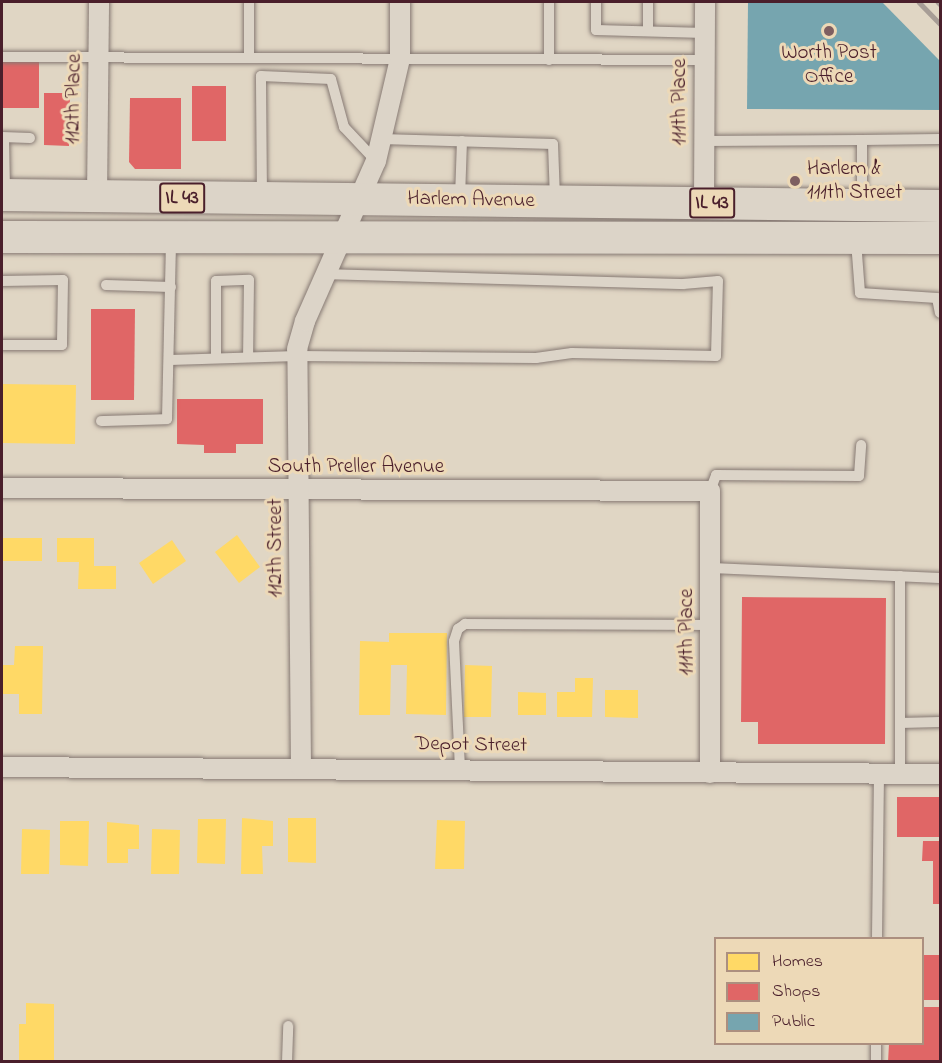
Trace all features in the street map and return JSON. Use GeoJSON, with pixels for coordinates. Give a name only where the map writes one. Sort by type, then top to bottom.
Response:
{"type":"FeatureCollection","features":[{"type":"Feature","properties":{"kind":"main road","name":"Harlem Avenue"},"geometry":{"type":"LineString","coordinates":[[3,195],[940,206]]}},
{"type":"Feature","properties":{"kind":"main road"},"geometry":{"type":"LineString","coordinates":[[703,237],[704,203]]}},
{"type":"Feature","properties":{"kind":"main road","name":"Harlem Avenue"},"geometry":{"type":"LineString","coordinates":[[2,237],[344,235],[940,238]]}},
{"type":"Feature","properties":{"kind":"street","name":"112th Place"},"geometry":{"type":"LineString","coordinates":[[97,197],[99,2]]}},
{"type":"Feature","properties":{"kind":"street","name":"112th Street"},"geometry":{"type":"LineString","coordinates":[[301,767],[297,356],[305,321],[362,199],[376,161],[400,59],[400,2]]}},
{"type":"Feature","properties":{"kind":"street","name":"111th Place"},"geometry":{"type":"LineString","coordinates":[[704,203],[705,2]]}},
{"type":"Feature","properties":{"kind":"street","name":"South Preller Avenue"},"geometry":{"type":"LineString","coordinates":[[2,488],[710,491]]}},
{"type":"Feature","properties":{"kind":"street","name":"111th Place"},"geometry":{"type":"LineString","coordinates":[[710,491],[710,772]]}},
{"type":"Feature","properties":{"kind":"street","name":"Depot Street"},"geometry":{"type":"LineString","coordinates":[[2,767],[301,767],[940,774]]}},
{"type":"Feature","properties":{"kind":"lane"},"geometry":{"type":"LineString","coordinates":[[249,2],[249,58]]}},
{"type":"Feature","properties":{"kind":"lane"},"geometry":{"type":"LineString","coordinates":[[549,2],[549,60]]}},
{"type":"Feature","properties":{"kind":"lane"},"geometry":{"type":"LineString","coordinates":[[596,2],[596,30],[705,33]]}},
{"type":"Feature","properties":{"kind":"lane"},"geometry":{"type":"LineString","coordinates":[[648,2],[648,31]]}},
{"type":"Feature","properties":{"kind":"lane"},"geometry":{"type":"LineString","coordinates":[[2,57],[705,60]]}},
{"type":"Feature","properties":{"kind":"lane"},"geometry":{"type":"LineString","coordinates":[[262,198],[261,76],[332,79],[344,127],[376,161]]}},
{"type":"Feature","properties":{"kind":"lane"},"geometry":{"type":"LineString","coordinates":[[3,195],[3,138],[30,138]]}},
{"type":"Feature","properties":{"kind":"lane"},"geometry":{"type":"LineString","coordinates":[[381,139],[553,144],[555,201]]}},
{"type":"Feature","properties":{"kind":"lane"},"geometry":{"type":"LineString","coordinates":[[704,141],[940,139]]}},
{"type":"Feature","properties":{"kind":"lane"},"geometry":{"type":"LineString","coordinates":[[862,140],[862,205]]}},
{"type":"Feature","properties":{"kind":"lane"},"geometry":{"type":"LineString","coordinates":[[460,200],[462,141]]}},
{"type":"Feature","properties":{"kind":"lane"},"geometry":{"type":"LineString","coordinates":[[101,421],[167,419],[171,236]]}},
{"type":"Feature","properties":{"kind":"lane"},"geometry":{"type":"LineString","coordinates":[[856,238],[860,293],[937,298],[940,313]]}},
{"type":"Feature","properties":{"kind":"lane"},"geometry":{"type":"LineString","coordinates":[[170,360],[297,356],[536,358],[572,353],[716,356],[718,281],[683,284],[327,274]]}},
{"type":"Feature","properties":{"kind":"lane"},"geometry":{"type":"LineString","coordinates":[[2,281],[63,280],[62,345],[2,345]]}},
{"type":"Feature","properties":{"kind":"lane"},"geometry":{"type":"LineString","coordinates":[[216,358],[216,281],[249,280],[248,357]]}},
{"type":"Feature","properties":{"kind":"lane"},"geometry":{"type":"LineString","coordinates":[[106,285],[171,288]]}},
{"type":"Feature","properties":{"kind":"lane"},"geometry":{"type":"LineString","coordinates":[[710,491],[716,475],[859,476],[861,445]]}},
{"type":"Feature","properties":{"kind":"lane"},"geometry":{"type":"LineString","coordinates":[[711,568],[940,578]]}},
{"type":"Feature","properties":{"kind":"lane"},"geometry":{"type":"LineString","coordinates":[[900,576],[900,774]]}},
{"type":"Feature","properties":{"kind":"lane"},"geometry":{"type":"LineString","coordinates":[[460,769],[454,649],[458,629],[465,624],[711,625]]}},
{"type":"Feature","properties":{"kind":"lane"},"geometry":{"type":"LineString","coordinates":[[900,723],[940,722]]}},
{"type":"Feature","properties":{"kind":"lane"},"geometry":{"type":"LineString","coordinates":[[877,937],[879,774]]}},
{"type":"Feature","properties":{"kind":"lane"},"geometry":{"type":"LineString","coordinates":[[287,1062],[288,1026]]}},
{"type":"Feature","properties":{"kind":"lane"},"geometry":{"type":"LineString","coordinates":[[876,1045],[876,1062]]}},
{"type":"Feature","properties":{"kind":"building: Homes"},"geometry":{"type":"Polygon","coordinates":[[[2,384],[76,385],[75,444],[2,443],[2,384]]]}},
{"type":"Feature","properties":{"kind":"building: Homes"},"geometry":{"type":"Polygon","coordinates":[[[237,535],[260,567],[239,583],[215,552],[237,535]]]}},
{"type":"Feature","properties":{"kind":"building: Homes"},"geometry":{"type":"Polygon","coordinates":[[[2,538],[42,538],[42,561],[2,561],[2,538]]]}},
{"type":"Feature","properties":{"kind":"building: Homes"},"geometry":{"type":"Polygon","coordinates":[[[57,538],[94,538],[94,566],[116,566],[116,589],[78,589],[79,562],[57,562],[57,538]]]}},
{"type":"Feature","properties":{"kind":"building: Homes"},"geometry":{"type":"Polygon","coordinates":[[[172,540],[186,561],[153,584],[139,563],[172,540]]]}},
{"type":"Feature","properties":{"kind":"building: Homes"},"geometry":{"type":"Polygon","coordinates":[[[389,633],[447,633],[446,715],[406,714],[407,665],[391,665],[390,715],[359,715],[360,641],[389,642],[389,633]]]}},
{"type":"Feature","properties":{"kind":"building: Homes"},"geometry":{"type":"Polygon","coordinates":[[[15,646],[43,646],[42,714],[19,714],[19,694],[2,694],[2,665],[14,665],[15,646]]]}},
{"type":"Feature","properties":{"kind":"building: Homes"},"geometry":{"type":"Polygon","coordinates":[[[465,665],[492,666],[491,717],[464,717],[465,665]]]}},
{"type":"Feature","properties":{"kind":"building: Homes"},"geometry":{"type":"Polygon","coordinates":[[[575,678],[593,678],[592,717],[557,717],[557,692],[575,692],[575,678]]]}},
{"type":"Feature","properties":{"kind":"building: Homes"},"geometry":{"type":"Polygon","coordinates":[[[605,690],[638,690],[638,718],[605,717],[605,690]]]}},
{"type":"Feature","properties":{"kind":"building: Homes"},"geometry":{"type":"Polygon","coordinates":[[[518,692],[546,693],[546,715],[518,715],[518,692]]]}},
{"type":"Feature","properties":{"kind":"building: Homes"},"geometry":{"type":"Polygon","coordinates":[[[242,818],[273,821],[273,846],[262,846],[263,874],[241,874],[242,818]]]}},
{"type":"Feature","properties":{"kind":"building: Homes"},"geometry":{"type":"Polygon","coordinates":[[[288,818],[316,818],[316,863],[288,862],[288,818]]]}},
{"type":"Feature","properties":{"kind":"building: Homes"},"geometry":{"type":"Polygon","coordinates":[[[198,819],[226,819],[225,864],[197,863],[198,819]]]}},
{"type":"Feature","properties":{"kind":"building: Homes"},"geometry":{"type":"Polygon","coordinates":[[[437,820],[465,821],[464,869],[435,869],[437,820]]]}},
{"type":"Feature","properties":{"kind":"building: Homes"},"geometry":{"type":"Polygon","coordinates":[[[60,821],[89,821],[88,866],[60,865],[60,821]]]}},
{"type":"Feature","properties":{"kind":"building: Homes"},"geometry":{"type":"Polygon","coordinates":[[[107,822],[139,825],[139,849],[128,849],[128,863],[107,863],[107,822]]]}},
{"type":"Feature","properties":{"kind":"building: Homes"},"geometry":{"type":"Polygon","coordinates":[[[22,829],[50,830],[49,874],[21,874],[22,829]]]}},
{"type":"Feature","properties":{"kind":"building: Homes"},"geometry":{"type":"Polygon","coordinates":[[[152,829],[180,830],[179,874],[151,874],[152,829]]]}},
{"type":"Feature","properties":{"kind":"building: Homes"},"geometry":{"type":"Polygon","coordinates":[[[26,1003],[54,1004],[54,1062],[19,1062],[19,1024],[26,1024],[26,1003]]]}},
{"type":"Feature","properties":{"kind":"building: Shops"},"geometry":{"type":"Polygon","coordinates":[[[2,62],[39,62],[39,108],[2,108],[2,62]]]}},
{"type":"Feature","properties":{"kind":"building: Shops"},"geometry":{"type":"Polygon","coordinates":[[[192,86],[226,86],[226,141],[192,141],[192,86]]]}},
{"type":"Feature","properties":{"kind":"building: Shops"},"geometry":{"type":"Polygon","coordinates":[[[44,93],[70,93],[69,146],[44,145],[44,93]]]}},
{"type":"Feature","properties":{"kind":"building: Shops"},"geometry":{"type":"Polygon","coordinates":[[[130,98],[181,98],[181,169],[135,169],[129,162],[130,98]]]}},
{"type":"Feature","properties":{"kind":"building: Shops"},"geometry":{"type":"Polygon","coordinates":[[[91,309],[135,309],[134,400],[91,400],[91,309]]]}},
{"type":"Feature","properties":{"kind":"building: Shops"},"geometry":{"type":"Polygon","coordinates":[[[177,399],[263,399],[263,444],[236,444],[236,453],[204,453],[204,445],[177,444],[177,399]]]}},
{"type":"Feature","properties":{"kind":"building: Shops"},"geometry":{"type":"Polygon","coordinates":[[[742,597],[886,598],[885,744],[758,744],[758,722],[741,722],[742,597]]]}},
{"type":"Feature","properties":{"kind":"building: Shops"},"geometry":{"type":"Polygon","coordinates":[[[897,797],[940,797],[940,837],[897,837],[897,797]]]}},
{"type":"Feature","properties":{"kind":"building: Shops"},"geometry":{"type":"Polygon","coordinates":[[[923,841],[940,841],[940,904],[933,904],[933,861],[922,861],[923,841]]]}},
{"type":"Feature","properties":{"kind":"building: Shops"},"geometry":{"type":"Polygon","coordinates":[[[924,955],[940,955],[940,1000],[924,1000],[924,955]]]}},
{"type":"Feature","properties":{"kind":"building: Shops"},"geometry":{"type":"Polygon","coordinates":[[[924,1007],[940,1007],[940,1062],[888,1062],[889,1045],[924,1045],[924,1007]]]}},
{"type":"Feature","properties":{"kind":"building: Public","name":"Worth Post Office"},"geometry":{"type":"Polygon","coordinates":[[[748,2],[882,2],[940,61],[940,110],[747,109],[748,2]]]}},
{"type":"Feature","properties":{"kind":"railway"},"geometry":{"type":"LineString","coordinates":[[919,2],[940,24]]}},
{"type":"Feature","properties":{"kind":"place","name":"Worth Post Office"},"geometry":{"type":"Point","coordinates":[829,31]}},
{"type":"Feature","properties":{"kind":"place","name":"Harlem & 111th Street"},"geometry":{"type":"Point","coordinates":[795,181]}}]}
